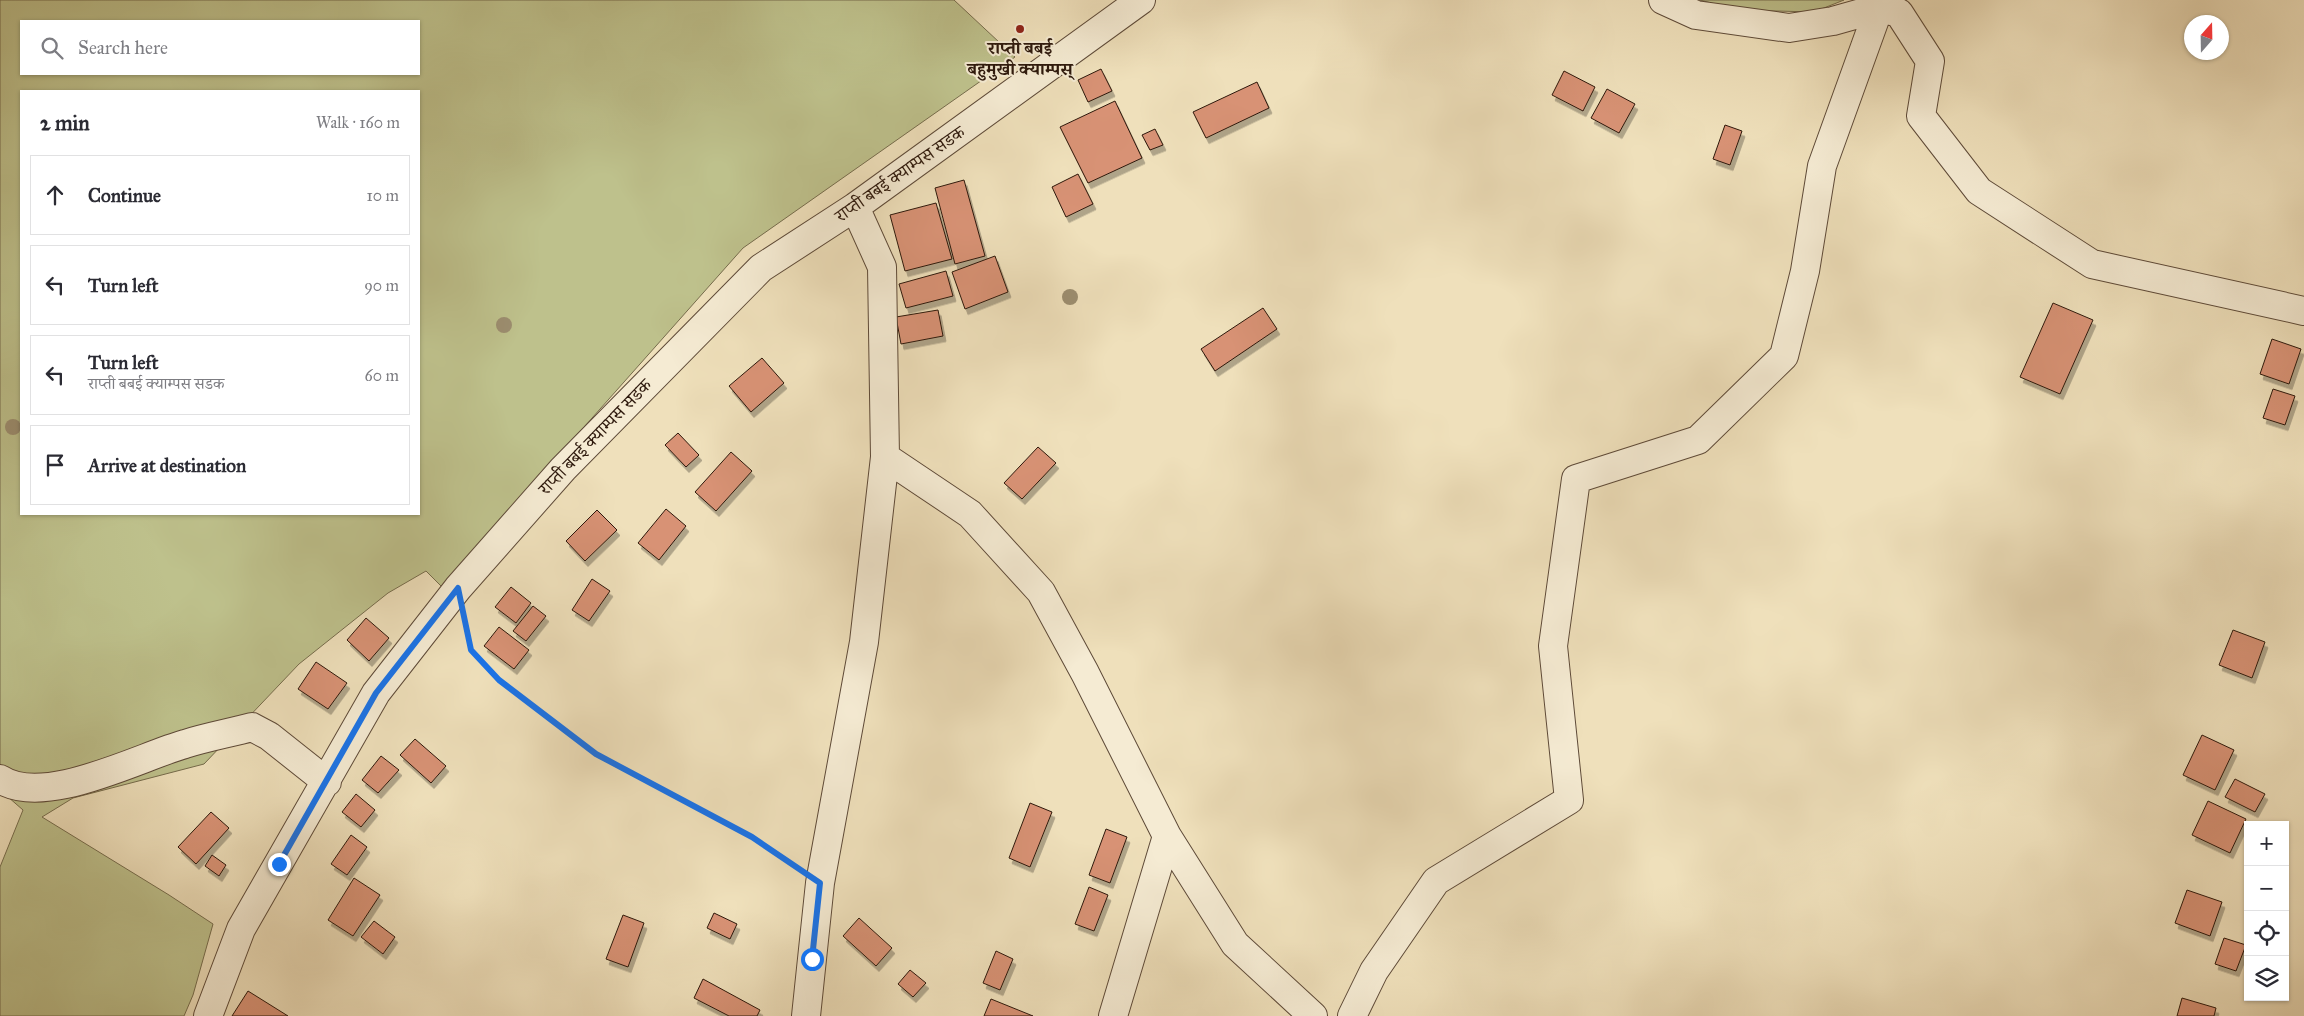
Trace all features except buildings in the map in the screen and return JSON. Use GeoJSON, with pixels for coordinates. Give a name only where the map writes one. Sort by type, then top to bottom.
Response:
{"type":"FeatureCollection","features":[{"type":"Feature","properties":{"kind":"street","name":"राप्ती बबई क्याम्पस सडक"},"geometry":{"type":"LineString","coordinates":[[208,1016],[241,929],[327,782],[376,693],[458,588],[563,469],[761,268],[855,207],[1141,0]]}},
{"type":"Feature","properties":{"kind":"street"},"geometry":{"type":"LineString","coordinates":[[1663,0],[1696,15],[1789,28],[1833,22],[1877,4],[1899,13],[1930,61],[1921,116],[1979,191],[2092,264],[2304,311]]}},
{"type":"Feature","properties":{"kind":"street"},"geometry":{"type":"LineString","coordinates":[[1352,1016],[1374,971],[1436,881],[1569,800],[1554,646],[1576,479],[1698,440],[1784,356],[1805,271],[1822,166],[1877,4]]}},
{"type":"Feature","properties":{"kind":"street"},"geometry":{"type":"LineString","coordinates":[[806,1016],[820,883],[864,642],[885,457],[882,267],[855,207]]}},
{"type":"Feature","properties":{"kind":"street"},"geometry":{"type":"LineString","coordinates":[[885,457],[970,514],[1041,592],[1085,673],[1167,836],[1235,944],[1313,1016]]}},
{"type":"Feature","properties":{"kind":"street"},"geometry":{"type":"LineString","coordinates":[[0,779],[7,783],[35,788],[75,783],[185,744],[252,727],[270,736],[327,782]]}},
{"type":"Feature","properties":{"kind":"street"},"geometry":{"type":"LineString","coordinates":[[1113,1016],[1167,836]]}},
{"type":"Feature","properties":{"kind":"path"},"geometry":{"type":"LineString","coordinates":[[458,588],[471,650],[499,680],[596,754],[752,837],[820,883]]}},
{"type":"Feature","properties":{"kind":"green space"},"geometry":{"type":"Polygon","coordinates":[[[0,0],[954,0],[1015,57],[743,248],[442,587],[426,571],[388,593],[299,664],[204,764],[73,798],[42,817],[213,924],[193,995],[184,1016],[0,1016],[0,867],[23,810],[0,790],[0,0]]]}},
{"type":"Feature","properties":{"kind":"green space"},"geometry":{"type":"Polygon","coordinates":[[[1700,0],[1844,0],[1814,12],[1737,10],[1700,0]]]}},
{"type":"Feature","properties":{"kind":"place","name":"राप्ती बबई बहुमुखी क्याम्पस्"},"geometry":{"type":"Point","coordinates":[1020,29]}},
{"type":"Feature","properties":{"kind":"route"},"geometry":{"type":"LineString","coordinates":[[279,864],[376,693],[458,588],[471,650],[499,680],[596,754],[752,837],[820,883],[812,959]]}}]}
